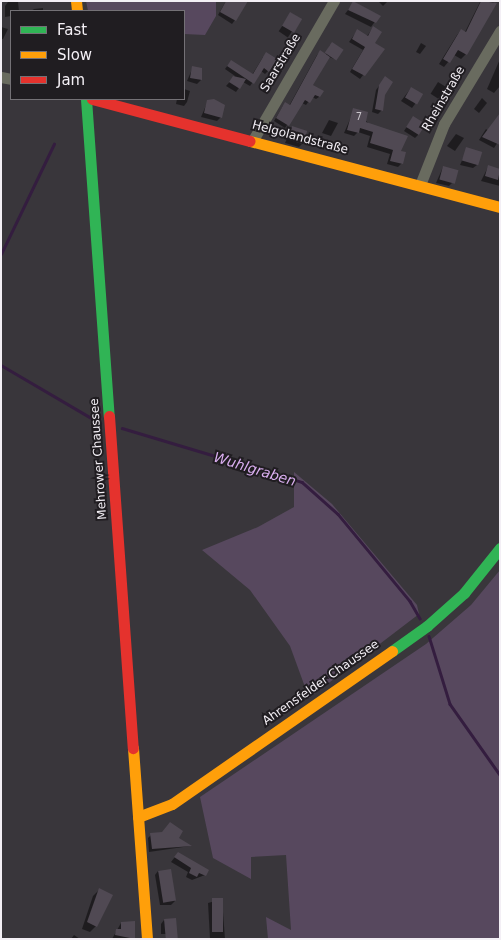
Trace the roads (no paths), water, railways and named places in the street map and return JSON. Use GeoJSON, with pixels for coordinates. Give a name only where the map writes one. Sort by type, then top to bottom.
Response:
{"type":"FeatureCollection","features":[{"type":"Feature","properties":{"kind":"main road","name":"Mehrower Chaussee"},"geometry":{"type":"LineString","coordinates":[[86,100],[147,939]]}},
{"type":"Feature","properties":{"kind":"main road","name":"Helgolandstraße"},"geometry":{"type":"LineString","coordinates":[[96,100],[253,140],[500,207]]}},
{"type":"Feature","properties":{"kind":"main road","name":"Ahrensfelder Chaussee"},"geometry":{"type":"LineString","coordinates":[[138,817],[172,804],[427,626],[464,593],[500,548]]}},
{"type":"Feature","properties":{"kind":"street","name":"Saarstraße"},"geometry":{"type":"LineString","coordinates":[[253,140],[334,1]]}},
{"type":"Feature","properties":{"kind":"street","name":"Rheinstraße"},"geometry":{"type":"LineString","coordinates":[[420,185],[444,124],[500,31]]}},
{"type":"Feature","properties":{"kind":"waterway"},"geometry":{"type":"LineString","coordinates":[[1,254],[54,144]]}},
{"type":"Feature","properties":{"kind":"waterway","name":"Wuhlgraben"},"geometry":{"type":"LineString","coordinates":[[1,365],[100,423]]}},
{"type":"Feature","properties":{"kind":"waterway","name":"Wuhlgraben"},"geometry":{"type":"LineString","coordinates":[[122,428],[302,482],[338,514],[410,601],[420,618]]}},
{"type":"Feature","properties":{"kind":"waterway","name":"Wuhlgraben"},"geometry":{"type":"LineString","coordinates":[[429,636],[450,704],[500,775]]}}]}
